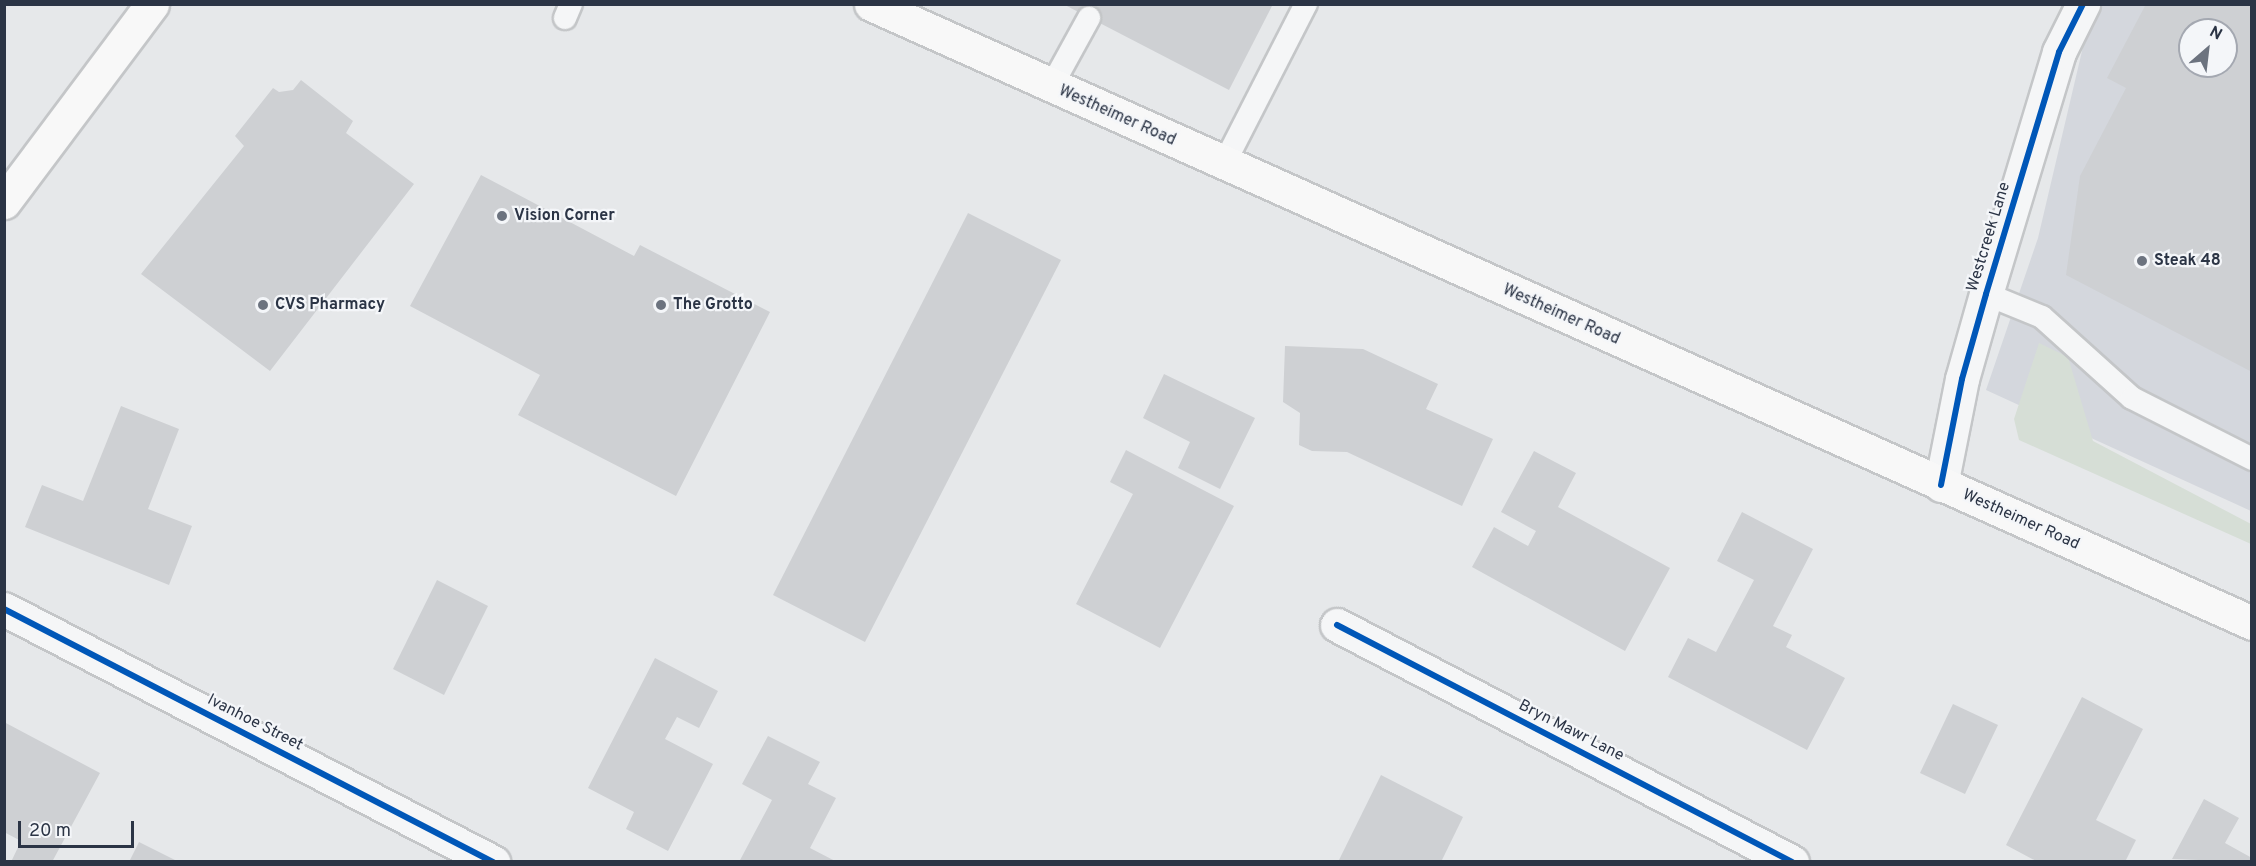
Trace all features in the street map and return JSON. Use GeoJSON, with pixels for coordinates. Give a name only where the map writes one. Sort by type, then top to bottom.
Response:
{"type":"FeatureCollection","features":[{"type":"Feature","properties":{"kind":"main road","name":"Westheimer Road"},"geometry":{"type":"LineString","coordinates":[[871,4],[1051,87],[2252,623]]}},
{"type":"Feature","properties":{"kind":"main road"},"geometry":{"type":"LineString","coordinates":[[4,202],[145,9]]}},
{"type":"Feature","properties":{"kind":"street","name":"Westcreek Lane"},"geometry":{"type":"LineString","coordinates":[[1941,484],[1962,380],[1986,294],[2059,52],[2083,4]]}},
{"type":"Feature","properties":{"kind":"street","name":"Ivanhoe Street"},"geometry":{"type":"LineString","coordinates":[[4,609],[493,861]]}},
{"type":"Feature","properties":{"kind":"street","name":"Bryn Mawr Lane"},"geometry":{"type":"LineString","coordinates":[[1336,625],[1792,861]]}},
{"type":"Feature","properties":{"kind":"lane"},"geometry":{"type":"LineString","coordinates":[[1224,164],[1306,4]]}},
{"type":"Feature","properties":{"kind":"lane"},"geometry":{"type":"LineString","coordinates":[[1051,87],[1089,18]]}},
{"type":"Feature","properties":{"kind":"lane"},"geometry":{"type":"LineString","coordinates":[[1986,294],[2042,317],[2132,398],[2252,459]]}},
{"type":"Feature","properties":{"kind":"shaded area"},"geometry":{"type":"Polygon","coordinates":[[[2101,5],[2251,5],[2251,511],[1986,390],[2038,238],[2086,34],[2101,5]]]}},
{"type":"Feature","properties":{"kind":"shaded area"},"geometry":{"type":"Polygon","coordinates":[[[2039,343],[2068,357],[2093,441],[2251,524],[2251,544],[2019,440],[2014,419],[2039,343]]]}},
{"type":"Feature","properties":{"kind":"building"},"geometry":{"type":"Polygon","coordinates":[[[1063,4],[1273,4],[1229,90],[1063,4]]]}},
{"type":"Feature","properties":{"kind":"building"},"geometry":{"type":"Polygon","coordinates":[[[2146,4],[2252,4],[2252,372],[2066,275],[2080,176],[2126,88],[2107,78],[2146,4]]]}},
{"type":"Feature","properties":{"kind":"building","name":"CVS Pharmacy"},"geometry":{"type":"Polygon","coordinates":[[[301,80],[353,121],[346,133],[414,184],[270,371],[141,274],[244,146],[235,136],[273,88],[279,92],[293,90],[301,80]]]}},
{"type":"Feature","properties":{"kind":"building"},"geometry":{"type":"Polygon","coordinates":[[[481,175],[634,256],[640,245],[770,312],[676,496],[518,415],[540,375],[410,306],[481,175]]]}},
{"type":"Feature","properties":{"kind":"building"},"geometry":{"type":"Polygon","coordinates":[[[968,213],[1061,260],[865,642],[773,595],[968,213]]]}},
{"type":"Feature","properties":{"kind":"building"},"geometry":{"type":"Polygon","coordinates":[[[1285,346],[1363,349],[1438,384],[1426,409],[1493,439],[1462,506],[1347,452],[1312,451],[1299,445],[1300,413],[1283,402],[1285,346]]]}},
{"type":"Feature","properties":{"kind":"building"},"geometry":{"type":"Polygon","coordinates":[[[1164,374],[1255,418],[1220,489],[1178,468],[1190,442],[1143,418],[1164,374]]]}},
{"type":"Feature","properties":{"kind":"building"},"geometry":{"type":"Polygon","coordinates":[[[121,406],[179,429],[148,509],[192,526],[169,585],[25,527],[42,485],[83,501],[121,406]]]}},
{"type":"Feature","properties":{"kind":"building"},"geometry":{"type":"Polygon","coordinates":[[[1126,450],[1234,506],[1160,648],[1076,604],[1133,494],[1110,482],[1126,450]]]}},
{"type":"Feature","properties":{"kind":"building"},"geometry":{"type":"Polygon","coordinates":[[[1534,451],[1576,473],[1558,507],[1670,568],[1625,651],[1472,567],[1494,527],[1528,546],[1536,531],[1501,512],[1534,451]]]}},
{"type":"Feature","properties":{"kind":"building"},"geometry":{"type":"Polygon","coordinates":[[[1742,512],[1813,549],[1773,626],[1792,635],[1786,647],[1845,678],[1807,750],[1668,677],[1688,638],[1716,652],[1754,580],[1717,561],[1742,512]]]}},
{"type":"Feature","properties":{"kind":"building"},"geometry":{"type":"Polygon","coordinates":[[[437,580],[488,606],[444,695],[393,669],[437,580]]]}},
{"type":"Feature","properties":{"kind":"building"},"geometry":{"type":"Polygon","coordinates":[[[655,658],[718,691],[699,728],[677,717],[665,739],[713,764],[668,851],[626,829],[634,812],[588,788],[655,658]]]}},
{"type":"Feature","properties":{"kind":"building"},"geometry":{"type":"Polygon","coordinates":[[[2082,697],[2143,729],[2096,820],[2136,840],[2125,862],[2038,862],[2006,845],[2082,697]]]}},
{"type":"Feature","properties":{"kind":"building"},"geometry":{"type":"Polygon","coordinates":[[[1953,704],[1998,725],[1965,794],[1920,773],[1953,704]]]}},
{"type":"Feature","properties":{"kind":"building"},"geometry":{"type":"Polygon","coordinates":[[[4,722],[100,773],[52,862],[11,862],[21,841],[4,832],[4,722]]]}},
{"type":"Feature","properties":{"kind":"building"},"geometry":{"type":"Polygon","coordinates":[[[768,736],[820,762],[808,784],[836,798],[810,848],[837,862],[739,862],[772,800],[742,784],[768,736]]]}},
{"type":"Feature","properties":{"kind":"building"},"geometry":{"type":"Polygon","coordinates":[[[1381,775],[1463,817],[1441,862],[1338,862],[1381,775]]]}},
{"type":"Feature","properties":{"kind":"building"},"geometry":{"type":"Polygon","coordinates":[[[2204,799],[2239,818],[2225,843],[2252,858],[2252,862],[2172,859],[2204,799]]]}},
{"type":"Feature","properties":{"kind":"building"},"geometry":{"type":"Polygon","coordinates":[[[139,842],[179,862],[129,862],[139,842]]]}},
{"type":"Feature","properties":{"kind":"cycle path"},"geometry":{"type":"LineString","coordinates":[[1941,485],[1962,379],[1986,294],[2059,52],[2083,4]]}},
{"type":"Feature","properties":{"kind":"cycle path"},"geometry":{"type":"LineString","coordinates":[[4,609],[493,862]]}},
{"type":"Feature","properties":{"kind":"cycle path"},"geometry":{"type":"LineString","coordinates":[[1337,625],[1792,862]]}},
{"type":"Feature","properties":{"kind":"place","name":"Vision Corner"},"geometry":{"type":"Point","coordinates":[502,216]}},
{"type":"Feature","properties":{"kind":"place","name":"Steak 48"},"geometry":{"type":"Point","coordinates":[2142,261]}},
{"type":"Feature","properties":{"kind":"place","name":"CVS Pharmacy"},"geometry":{"type":"Point","coordinates":[263,305]}},
{"type":"Feature","properties":{"kind":"place","name":"The Grotto"},"geometry":{"type":"Point","coordinates":[661,305]}}]}
